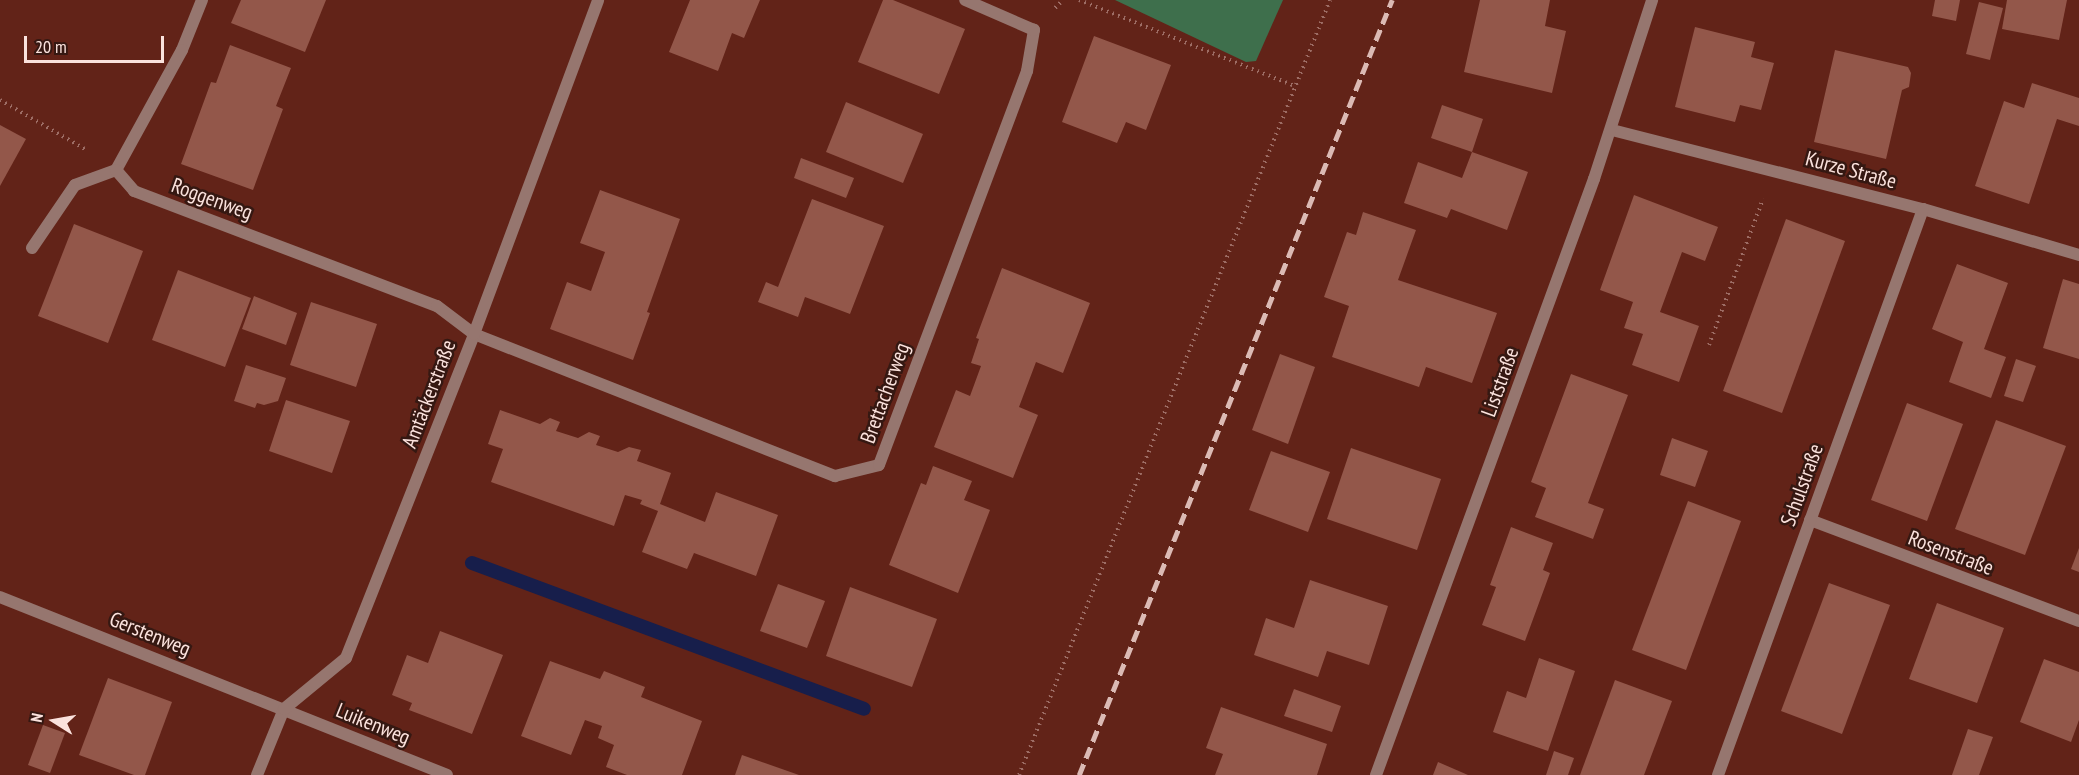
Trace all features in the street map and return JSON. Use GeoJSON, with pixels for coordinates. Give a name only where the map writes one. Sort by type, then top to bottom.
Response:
{"type":"FeatureCollection","features":[{"type":"Feature","properties":{"kind":"street"},"geometry":{"type":"LineString","coordinates":[[32,248],[75,186],[116,170],[182,50],[202,0]]}},
{"type":"Feature","properties":{"kind":"street","name":"Amtäckerstraße"},"geometry":{"type":"LineString","coordinates":[[257,775],[284,709],[346,658],[474,334],[598,0]]}},
{"type":"Feature","properties":{"kind":"street","name":"Brettacherweg"},"geometry":{"type":"LineString","coordinates":[[474,334],[835,476],[879,465],[1027,71],[1034,30],[965,0]]}},
{"type":"Feature","properties":{"kind":"street","name":"Liststraße"},"geometry":{"type":"LineString","coordinates":[[1376,775],[1612,130],[1652,0]]}},
{"type":"Feature","properties":{"kind":"street","name":"Kurze Straße"},"geometry":{"type":"LineString","coordinates":[[1612,130],[1923,209],[2079,255]]}},
{"type":"Feature","properties":{"kind":"street","name":"Roggenweg"},"geometry":{"type":"LineString","coordinates":[[116,170],[134,191],[437,306],[474,334]]}},
{"type":"Feature","properties":{"kind":"street","name":"Schulstraße"},"geometry":{"type":"LineString","coordinates":[[1718,775],[1923,209]]}},
{"type":"Feature","properties":{"kind":"street","name":"Rosenstraße"},"geometry":{"type":"LineString","coordinates":[[1810,520],[2079,621]]}},
{"type":"Feature","properties":{"kind":"street","name":"Gerstenweg"},"geometry":{"type":"LineString","coordinates":[[0,597],[284,709]]}},
{"type":"Feature","properties":{"kind":"street","name":"Luikenweg"},"geometry":{"type":"LineString","coordinates":[[284,709],[447,775]]}},
{"type":"Feature","properties":{"kind":"path"},"geometry":{"type":"LineString","coordinates":[[1079,0],[1295,86]]}},
{"type":"Feature","properties":{"kind":"path"},"geometry":{"type":"LineString","coordinates":[[1018,775],[1330,0]]}},
{"type":"Feature","properties":{"kind":"path"},"geometry":{"type":"LineString","coordinates":[[0,100],[93,153],[116,170]]}},
{"type":"Feature","properties":{"kind":"path"},"geometry":{"type":"LineString","coordinates":[[1709,345],[1774,170]]}},
{"type":"Feature","properties":{"kind":"green space"},"geometry":{"type":"Polygon","coordinates":[[[1115,0],[1283,0],[1256,61],[1246,62],[1115,0]]]}},
{"type":"Feature","properties":{"kind":"building"},"geometry":{"type":"Polygon","coordinates":[[[241,0],[326,0],[305,52],[231,23],[241,0]]]}},
{"type":"Feature","properties":{"kind":"building"},"geometry":{"type":"Polygon","coordinates":[[[690,0],[760,0],[744,38],[732,33],[718,71],[669,52],[690,0]]]}},
{"type":"Feature","properties":{"kind":"building"},"geometry":{"type":"Polygon","coordinates":[[[883,0],[893,0],[965,29],[939,94],[858,62],[883,0]]]}},
{"type":"Feature","properties":{"kind":"building"},"geometry":{"type":"Polygon","coordinates":[[[1480,0],[1550,0],[1545,26],[1566,31],[1552,93],[1464,72],[1480,0]]]}},
{"type":"Feature","properties":{"kind":"building"},"geometry":{"type":"Polygon","coordinates":[[[1935,0],[1960,0],[1956,21],[1932,16],[1935,0]]]}},
{"type":"Feature","properties":{"kind":"building"},"geometry":{"type":"Polygon","coordinates":[[[2007,0],[2067,0],[2059,40],[2002,29],[2007,0]]]}},
{"type":"Feature","properties":{"kind":"building"},"geometry":{"type":"Polygon","coordinates":[[[1979,2],[2003,8],[1990,60],[1966,54],[1979,2]]]}},
{"type":"Feature","properties":{"kind":"building"},"geometry":{"type":"Polygon","coordinates":[[[1695,27],[1755,42],[1751,57],[1774,63],[1761,110],[1740,105],[1735,122],[1675,107],[1695,27]]]}},
{"type":"Feature","properties":{"kind":"building"},"geometry":{"type":"Polygon","coordinates":[[[1094,36],[1171,65],[1146,130],[1126,122],[1117,143],[1062,122],[1094,36]]]}},
{"type":"Feature","properties":{"kind":"building"},"geometry":{"type":"Polygon","coordinates":[[[230,45],[291,68],[276,106],[283,109],[253,190],[181,164],[211,82],[216,83],[230,45]]]}},
{"type":"Feature","properties":{"kind":"building"},"geometry":{"type":"Polygon","coordinates":[[[1835,50],[1908,67],[1911,73],[1909,87],[1902,90],[1886,159],[1814,142],[1835,50]]]}},
{"type":"Feature","properties":{"kind":"building"},"geometry":{"type":"Polygon","coordinates":[[[2032,83],[2079,98],[2079,126],[2057,119],[2029,204],[1975,186],[2004,101],[2024,108],[2032,83]]]}},
{"type":"Feature","properties":{"kind":"building"},"geometry":{"type":"Polygon","coordinates":[[[846,102],[923,134],[903,183],[826,152],[846,102]]]}},
{"type":"Feature","properties":{"kind":"building"},"geometry":{"type":"Polygon","coordinates":[[[1442,105],[1483,119],[1472,152],[1431,138],[1442,105]]]}},
{"type":"Feature","properties":{"kind":"building"},"geometry":{"type":"Polygon","coordinates":[[[0,125],[26,139],[0,186],[0,125]]]}},
{"type":"Feature","properties":{"kind":"building"},"geometry":{"type":"Polygon","coordinates":[[[1472,152],[1528,172],[1507,230],[1451,209],[1447,218],[1404,203],[1418,162],[1462,178],[1472,152]]]}},
{"type":"Feature","properties":{"kind":"building"},"geometry":{"type":"Polygon","coordinates":[[[801,158],[854,178],[846,198],[794,178],[801,158]]]}},
{"type":"Feature","properties":{"kind":"building"},"geometry":{"type":"Polygon","coordinates":[[[600,190],[680,219],[647,312],[650,313],[633,360],[550,329],[567,282],[591,291],[605,252],[580,243],[600,190]]]}},
{"type":"Feature","properties":{"kind":"building"},"geometry":{"type":"Polygon","coordinates":[[[1634,195],[1718,227],[1705,261],[1682,252],[1660,312],[1699,326],[1679,382],[1632,365],[1643,334],[1624,328],[1633,302],[1600,290],[1634,195]]]}},
{"type":"Feature","properties":{"kind":"building"},"geometry":{"type":"Polygon","coordinates":[[[812,199],[884,226],[850,314],[805,297],[798,317],[758,302],[766,282],[778,287],[812,199]]]}},
{"type":"Feature","properties":{"kind":"building"},"geometry":{"type":"Polygon","coordinates":[[[1363,212],[1416,230],[1398,280],[1497,313],[1472,383],[1426,367],[1419,387],[1332,357],[1349,306],[1324,297],[1347,232],[1356,235],[1363,212]]]}},
{"type":"Feature","properties":{"kind":"building"},"geometry":{"type":"Polygon","coordinates":[[[1786,219],[1845,241],[1782,413],[1723,391],[1786,219]]]}},
{"type":"Feature","properties":{"kind":"building"},"geometry":{"type":"Polygon","coordinates":[[[74,224],[143,251],[108,343],[38,316],[74,224]]]}},
{"type":"Feature","properties":{"kind":"building"},"geometry":{"type":"Polygon","coordinates":[[[1957,264],[2008,283],[1984,349],[2006,357],[1991,398],[1949,382],[1963,342],[1932,329],[1957,264]]]}},
{"type":"Feature","properties":{"kind":"building"},"geometry":{"type":"Polygon","coordinates":[[[1002,268],[1090,303],[1063,373],[1036,362],[1019,407],[1038,415],[1013,478],[934,447],[956,390],[970,396],[981,366],[971,363],[979,339],[976,338],[1002,268]]]}},
{"type":"Feature","properties":{"kind":"building"},"geometry":{"type":"Polygon","coordinates":[[[178,270],[251,298],[225,367],[152,340],[178,270]]]}},
{"type":"Feature","properties":{"kind":"building"},"geometry":{"type":"Polygon","coordinates":[[[2063,279],[2079,284],[2079,359],[2043,348],[2063,279]]]}},
{"type":"Feature","properties":{"kind":"building"},"geometry":{"type":"Polygon","coordinates":[[[254,296],[297,313],[286,345],[242,329],[254,296]]]}},
{"type":"Feature","properties":{"kind":"building"},"geometry":{"type":"Polygon","coordinates":[[[311,302],[377,324],[356,387],[290,365],[311,302]]]}},
{"type":"Feature","properties":{"kind":"building"},"geometry":{"type":"Polygon","coordinates":[[[1280,354],[1315,367],[1288,444],[1252,430],[1280,354]]]}},
{"type":"Feature","properties":{"kind":"building"},"geometry":{"type":"Polygon","coordinates":[[[2016,359],[2036,366],[2023,402],[2004,396],[2016,359]]]}},
{"type":"Feature","properties":{"kind":"building"},"geometry":{"type":"Polygon","coordinates":[[[246,365],[286,378],[278,401],[264,405],[257,403],[255,408],[234,401],[246,365]]]}},
{"type":"Feature","properties":{"kind":"building"},"geometry":{"type":"Polygon","coordinates":[[[1571,374],[1628,395],[1588,503],[1604,509],[1593,539],[1535,517],[1546,488],[1531,482],[1571,374]]]}},
{"type":"Feature","properties":{"kind":"building"},"geometry":{"type":"Polygon","coordinates":[[[286,400],[350,421],[332,473],[269,451],[286,400]]]}},
{"type":"Feature","properties":{"kind":"building"},"geometry":{"type":"Polygon","coordinates":[[[1907,403],[1963,424],[1927,521],[1871,500],[1907,403]]]}},
{"type":"Feature","properties":{"kind":"building"},"geometry":{"type":"Polygon","coordinates":[[[500,410],[540,424],[550,418],[560,422],[556,431],[578,438],[589,432],[600,436],[596,445],[618,452],[629,447],[641,450],[637,461],[671,473],[660,504],[705,522],[716,492],[778,515],[756,576],[694,553],[687,569],[642,552],[658,511],[640,504],[642,500],[625,495],[614,526],[491,482],[503,449],[488,444],[500,410]]]}},
{"type":"Feature","properties":{"kind":"building"},"geometry":{"type":"Polygon","coordinates":[[[1996,420],[2066,446],[2025,555],[1955,529],[1996,420]]]}},
{"type":"Feature","properties":{"kind":"building"},"geometry":{"type":"Polygon","coordinates":[[[1672,438],[1708,451],[1695,487],[1660,475],[1672,438]]]}},
{"type":"Feature","properties":{"kind":"building"},"geometry":{"type":"Polygon","coordinates":[[[1351,448],[1441,479],[1417,550],[1327,519],[1351,448]]]}},
{"type":"Feature","properties":{"kind":"building"},"geometry":{"type":"Polygon","coordinates":[[[1271,451],[1330,472],[1308,532],[1249,510],[1271,451]]]}},
{"type":"Feature","properties":{"kind":"building"},"geometry":{"type":"Polygon","coordinates":[[[933,466],[972,481],[964,500],[990,510],[958,593],[889,565],[921,483],[926,485],[933,466]]]}},
{"type":"Feature","properties":{"kind":"building"},"geometry":{"type":"Polygon","coordinates":[[[1688,501],[1741,521],[1686,670],[1632,650],[1688,501]]]}},
{"type":"Feature","properties":{"kind":"building"},"geometry":{"type":"Polygon","coordinates":[[[1511,527],[1553,543],[1543,570],[1550,573],[1525,641],[1482,625],[1496,587],[1490,585],[1511,527]]]}},
{"type":"Feature","properties":{"kind":"building"},"geometry":{"type":"Polygon","coordinates":[[[2079,548],[2079,572],[2071,569],[2079,548]]]}},
{"type":"Feature","properties":{"kind":"building"},"geometry":{"type":"Polygon","coordinates":[[[1310,580],[1388,606],[1369,665],[1327,651],[1318,677],[1254,655],[1266,618],[1294,628],[1310,580]]]}},
{"type":"Feature","properties":{"kind":"building"},"geometry":{"type":"Polygon","coordinates":[[[1829,583],[1890,605],[1842,734],[1781,711],[1829,583]]]}},
{"type":"Feature","properties":{"kind":"building"},"geometry":{"type":"Polygon","coordinates":[[[778,584],[825,601],[807,648],[760,631],[778,584]]]}},
{"type":"Feature","properties":{"kind":"building"},"geometry":{"type":"Polygon","coordinates":[[[850,587],[937,619],[912,687],[826,656],[850,587]]]}},
{"type":"Feature","properties":{"kind":"building"},"geometry":{"type":"Polygon","coordinates":[[[1937,603],[2004,628],[1977,703],[1909,679],[1937,603]]]}},
{"type":"Feature","properties":{"kind":"building"},"geometry":{"type":"Polygon","coordinates":[[[440,631],[503,655],[472,734],[409,710],[412,703],[392,695],[407,655],[428,663],[440,631]]]}},
{"type":"Feature","properties":{"kind":"building"},"geometry":{"type":"Polygon","coordinates":[[[1539,658],[1575,671],[1548,751],[1493,732],[1507,691],[1526,698],[1539,658]]]}},
{"type":"Feature","properties":{"kind":"building"},"geometry":{"type":"Polygon","coordinates":[[[2044,659],[2079,672],[2079,720],[2071,742],[2020,722],[2044,659]]]}},
{"type":"Feature","properties":{"kind":"building"},"geometry":{"type":"Polygon","coordinates":[[[550,661],[600,679],[604,671],[645,687],[641,697],[702,721],[682,775],[627,775],[606,767],[614,745],[598,738],[602,726],[585,720],[571,755],[521,736],[550,661]]]}},
{"type":"Feature","properties":{"kind":"building"},"geometry":{"type":"Polygon","coordinates":[[[108,678],[172,702],[145,775],[134,775],[79,755],[108,678]]]}},
{"type":"Feature","properties":{"kind":"building"},"geometry":{"type":"Polygon","coordinates":[[[1615,680],[1672,701],[1644,775],[1580,775],[1615,680]]]}},
{"type":"Feature","properties":{"kind":"building"},"geometry":{"type":"Polygon","coordinates":[[[1294,689],[1341,706],[1332,732],[1284,716],[1294,689]]]}},
{"type":"Feature","properties":{"kind":"building"},"geometry":{"type":"Polygon","coordinates":[[[1221,707],[1327,744],[1317,775],[1215,775],[1223,754],[1206,748],[1221,707]]]}},
{"type":"Feature","properties":{"kind":"building"},"geometry":{"type":"Polygon","coordinates":[[[43,725],[65,733],[50,773],[28,765],[43,725]]]}},
{"type":"Feature","properties":{"kind":"building"},"geometry":{"type":"Polygon","coordinates":[[[1968,729],[1993,737],[1979,775],[1952,775],[1968,729]]]}},
{"type":"Feature","properties":{"kind":"building"},"geometry":{"type":"Polygon","coordinates":[[[1554,751],[1574,758],[1568,775],[1546,775],[1554,751]]]}},
{"type":"Feature","properties":{"kind":"building"},"geometry":{"type":"Polygon","coordinates":[[[742,755],[799,775],[735,775],[742,755]]]}},
{"type":"Feature","properties":{"kind":"building"},"geometry":{"type":"Polygon","coordinates":[[[1438,762],[1468,775],[1433,775],[1438,762]]]}},
{"type":"Feature","properties":{"kind":"waterway"},"geometry":{"type":"LineString","coordinates":[[472,563],[864,709]]}},
{"type":"Feature","properties":{"kind":"railway"},"geometry":{"type":"LineString","coordinates":[[1079,775],[1392,0]]}}]}
